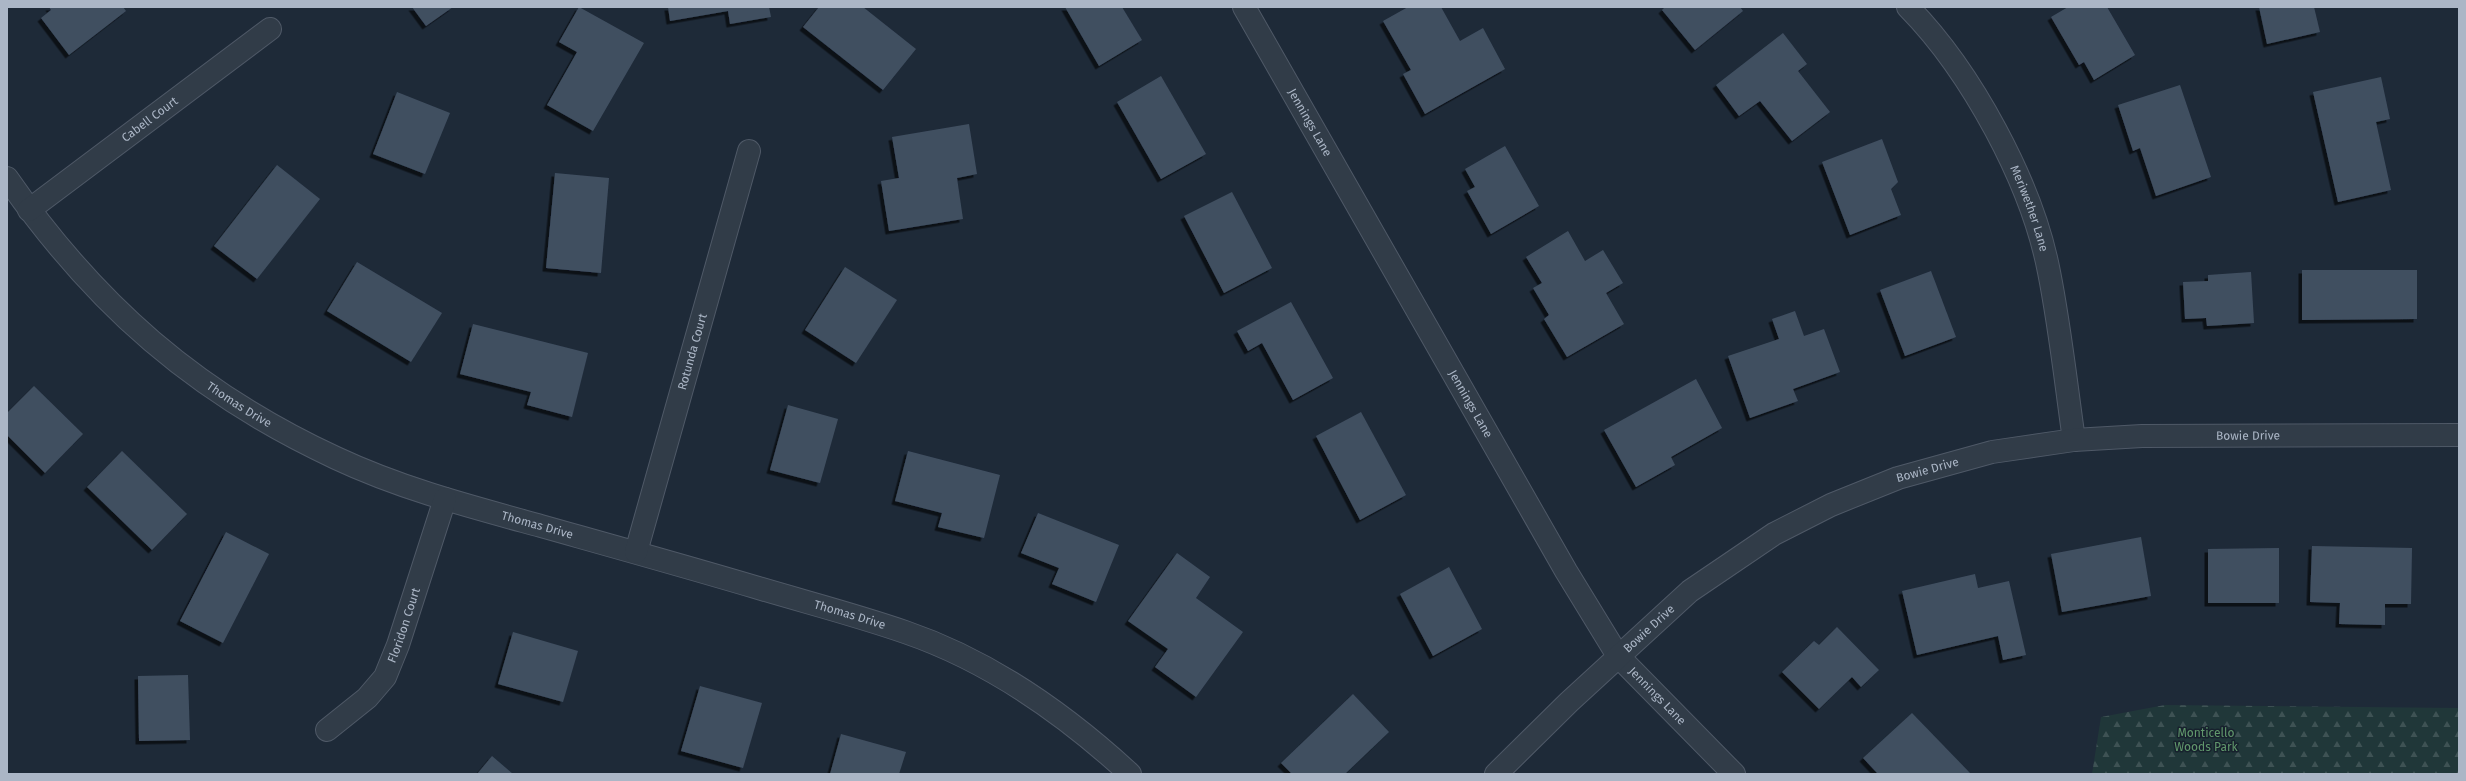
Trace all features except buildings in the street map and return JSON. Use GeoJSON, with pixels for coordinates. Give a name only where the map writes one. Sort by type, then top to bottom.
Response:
{"type":"FeatureCollection","features":[{"type":"Feature","properties":{"kind":"street","name":"Jennings Lane"},"geometry":{"type":"LineString","coordinates":[[1244,7],[1562,564],[1618,656],[1734,774]]}},
{"type":"Feature","properties":{"kind":"street","name":"Meriwether Lane"},"geometry":{"type":"LineString","coordinates":[[1908,7],[1951,58],[1989,117],[2024,192],[2049,271],[2074,440]]}},
{"type":"Feature","properties":{"kind":"street","name":"Cabell Court"},"geometry":{"type":"LineString","coordinates":[[29,210],[270,29]]}},
{"type":"Feature","properties":{"kind":"street","name":"Rotunda Court"},"geometry":{"type":"LineString","coordinates":[[636,552],[749,151]]}},
{"type":"Feature","properties":{"kind":"street","name":"Thomas Drive"},"geometry":{"type":"LineString","coordinates":[[7,178],[29,210],[90,284],[116,310],[149,340],[210,386],[278,429],[337,459],[376,475],[445,499],[636,552],[907,632],[965,657],[1032,696],[1094,741],[1130,774]]}},
{"type":"Feature","properties":{"kind":"street","name":"Bowie Drive"},"geometry":{"type":"LineString","coordinates":[[1496,774],[1618,656],[1690,592],[1774,534],[1831,505],[1898,478],[1958,460],[1992,452],[2074,440],[2142,436],[2459,435]]}},
{"type":"Feature","properties":{"kind":"street","name":"Floridon Court"},"geometry":{"type":"LineString","coordinates":[[327,730],[367,698],[384,677],[398,645],[445,499]]}},
{"type":"Feature","properties":{"kind":"green space","name":"Monticello Woods Park"},"geometry":{"type":"Polygon","coordinates":[[[2165,705],[2459,708],[2459,774],[2092,774],[2101,717],[2165,705]]]}}]}
